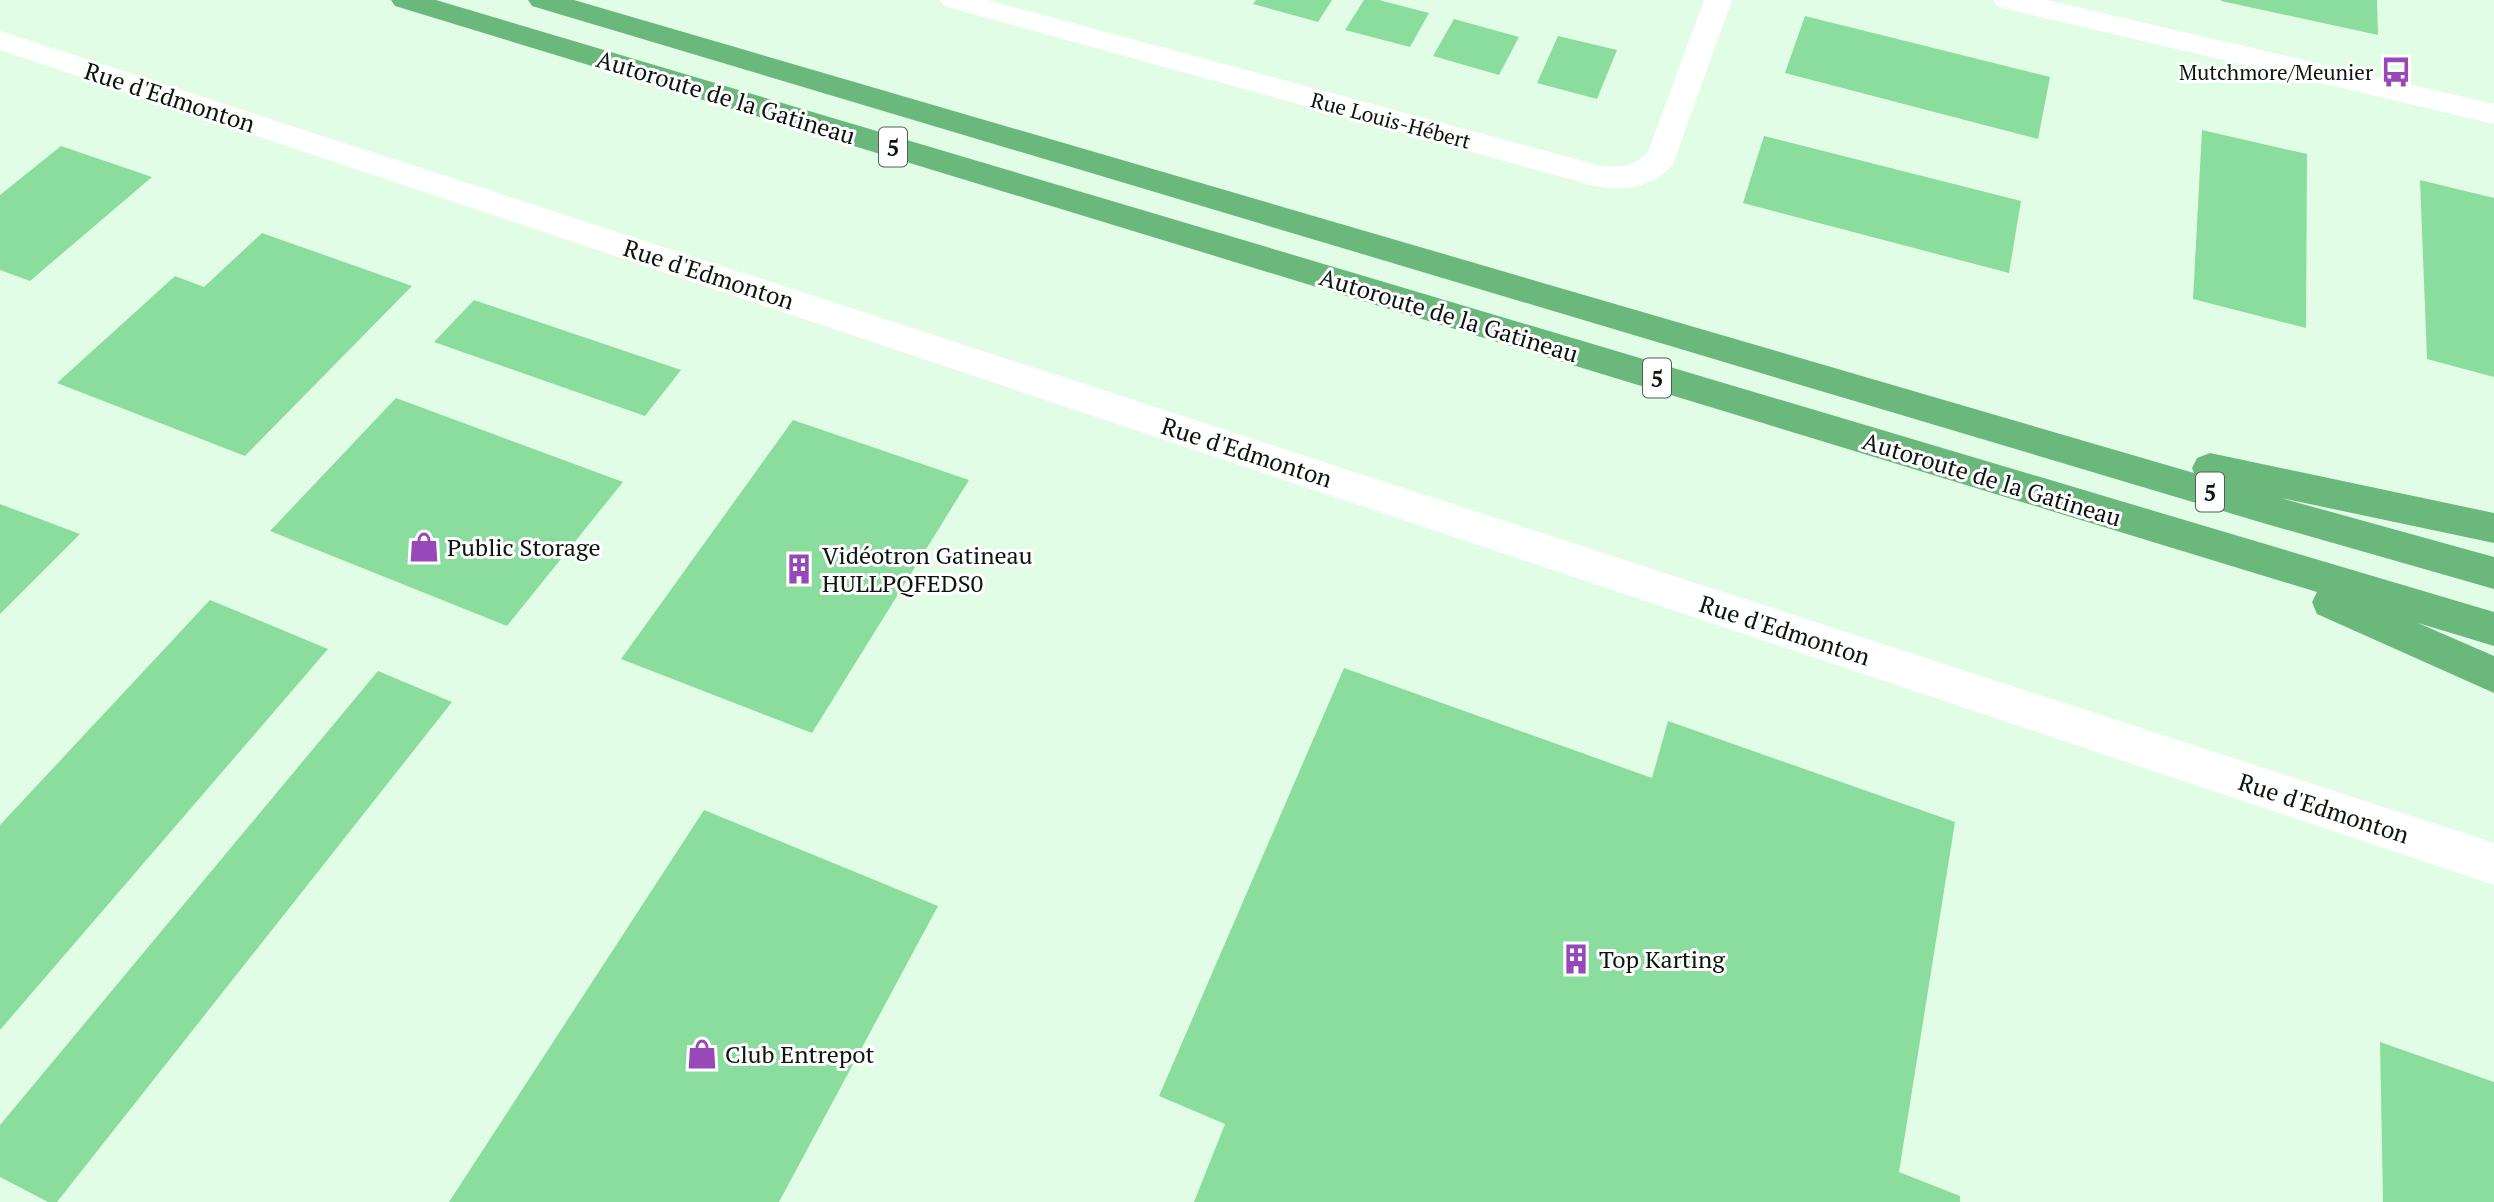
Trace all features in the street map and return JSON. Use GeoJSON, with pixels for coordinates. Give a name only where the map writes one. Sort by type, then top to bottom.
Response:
{"type":"FeatureCollection","features":[{"type":"Feature","properties":{"kind":"highway","name":"Autoroute de la Gatineau"},"geometry":{"type":"LineString","coordinates":[[405,0],[2494,629]]}},
{"type":"Feature","properties":{"kind":"highway","name":"Autoroute de la Gatineau"},"geometry":{"type":"LineString","coordinates":[[542,0],[1927,409],[2494,573]]}},
{"type":"Feature","properties":{"kind":"highway"},"geometry":{"type":"LineString","coordinates":[[1927,409],[2494,528]]}},
{"type":"Feature","properties":{"kind":"highway"},"geometry":{"type":"LineString","coordinates":[[2192,539],[2494,675]]}},
{"type":"Feature","properties":{"kind":"street","name":"Rue Louis-Hébert"},"geometry":{"type":"LineString","coordinates":[[954,0],[1598,176],[1619,179],[1638,176],[1652,170],[1662,156],[1718,0]]}},
{"type":"Feature","properties":{"kind":"street"},"geometry":{"type":"LineString","coordinates":[[2007,0],[2118,12],[2494,114]]}},
{"type":"Feature","properties":{"kind":"street","name":"Rue d'Edmonton"},"geometry":{"type":"LineString","coordinates":[[0,40],[2494,864]]}},
{"type":"Feature","properties":{"kind":"building"},"geometry":{"type":"Polygon","coordinates":[[[1256,0],[1332,0],[1318,22],[1253,4],[1256,0]]]}},
{"type":"Feature","properties":{"kind":"building"},"geometry":{"type":"Polygon","coordinates":[[[1364,0],[1379,0],[1429,13],[1410,47],[1345,30],[1364,0]]]}},
{"type":"Feature","properties":{"kind":"building"},"geometry":{"type":"Polygon","coordinates":[[[2377,0],[2378,35],[2221,1],[2377,0]]]}},
{"type":"Feature","properties":{"kind":"building"},"geometry":{"type":"Polygon","coordinates":[[[1805,16],[2050,77],[2038,139],[1785,73],[1805,16]]]}},
{"type":"Feature","properties":{"kind":"building"},"geometry":{"type":"Polygon","coordinates":[[[1454,19],[1519,37],[1499,75],[1433,56],[1454,19]]]}},
{"type":"Feature","properties":{"kind":"building"},"geometry":{"type":"Polygon","coordinates":[[[1558,36],[1617,50],[1597,99],[1537,83],[1558,36]]]}},
{"type":"Feature","properties":{"kind":"building"},"geometry":{"type":"Polygon","coordinates":[[[2202,130],[2307,154],[2306,328],[2193,299],[2202,130]]]}},
{"type":"Feature","properties":{"kind":"building"},"geometry":{"type":"Polygon","coordinates":[[[1764,136],[2021,201],[2009,273],[1743,203],[1764,136]]]}},
{"type":"Feature","properties":{"kind":"building"},"geometry":{"type":"Polygon","coordinates":[[[61,146],[152,177],[30,281],[0,270],[0,195],[61,146]]]}},
{"type":"Feature","properties":{"kind":"building"},"geometry":{"type":"Polygon","coordinates":[[[2420,180],[2494,198],[2494,377],[2427,359],[2420,180]]]}},
{"type":"Feature","properties":{"kind":"building"},"geometry":{"type":"Polygon","coordinates":[[[262,233],[412,286],[245,456],[57,383],[175,276],[204,287],[262,233]]]}},
{"type":"Feature","properties":{"kind":"building"},"geometry":{"type":"Polygon","coordinates":[[[474,300],[681,370],[645,416],[434,342],[474,300]]]}},
{"type":"Feature","properties":{"kind":"building"},"geometry":{"type":"Polygon","coordinates":[[[396,398],[623,482],[507,626],[270,531],[396,398]]]}},
{"type":"Feature","properties":{"kind":"building","name":"Vidéotron Gatineau HULLPQFEDS0"},"geometry":{"type":"Polygon","coordinates":[[[793,420],[969,480],[812,733],[621,659],[793,420]]]}},
{"type":"Feature","properties":{"kind":"building"},"geometry":{"type":"Polygon","coordinates":[[[0,504],[80,534],[0,614],[0,504]]]}},
{"type":"Feature","properties":{"kind":"building"},"geometry":{"type":"Polygon","coordinates":[[[210,600],[328,649],[0,1030],[0,825],[210,600]]]}},
{"type":"Feature","properties":{"kind":"building","name":"Top Karting"},"geometry":{"type":"Polygon","coordinates":[[[1344,668],[1652,778],[1668,721],[1955,822],[1899,1172],[1960,1196],[1960,1202],[1194,1202],[1225,1124],[1159,1096],[1344,668]]]}},
{"type":"Feature","properties":{"kind":"building"},"geometry":{"type":"Polygon","coordinates":[[[378,671],[452,702],[57,1202],[48,1202],[0,1177],[0,1125],[378,671]]]}},
{"type":"Feature","properties":{"kind":"building","name":"Club Entrepot"},"geometry":{"type":"Polygon","coordinates":[[[704,810],[938,906],[779,1202],[449,1202],[704,810]]]}},
{"type":"Feature","properties":{"kind":"building"},"geometry":{"type":"Polygon","coordinates":[[[2380,1042],[2494,1082],[2494,1202],[2383,1202],[2380,1042]]]}},
{"type":"Feature","properties":{"kind":"place","name":"Mutchmore/Meunier"},"geometry":{"type":"Point","coordinates":[2396,72]}},
{"type":"Feature","properties":{"kind":"place","name":"Public Storage"},"geometry":{"type":"Point","coordinates":[424,547]}},
{"type":"Feature","properties":{"kind":"place","name":"Vidéotron Gatineau HULLPQFEDS0"},"geometry":{"type":"Point","coordinates":[799,569]}},
{"type":"Feature","properties":{"kind":"place","name":"Top Karting"},"geometry":{"type":"Point","coordinates":[1576,959]}},
{"type":"Feature","properties":{"kind":"place","name":"Club Entrepot"},"geometry":{"type":"Point","coordinates":[702,1054]}}]}
